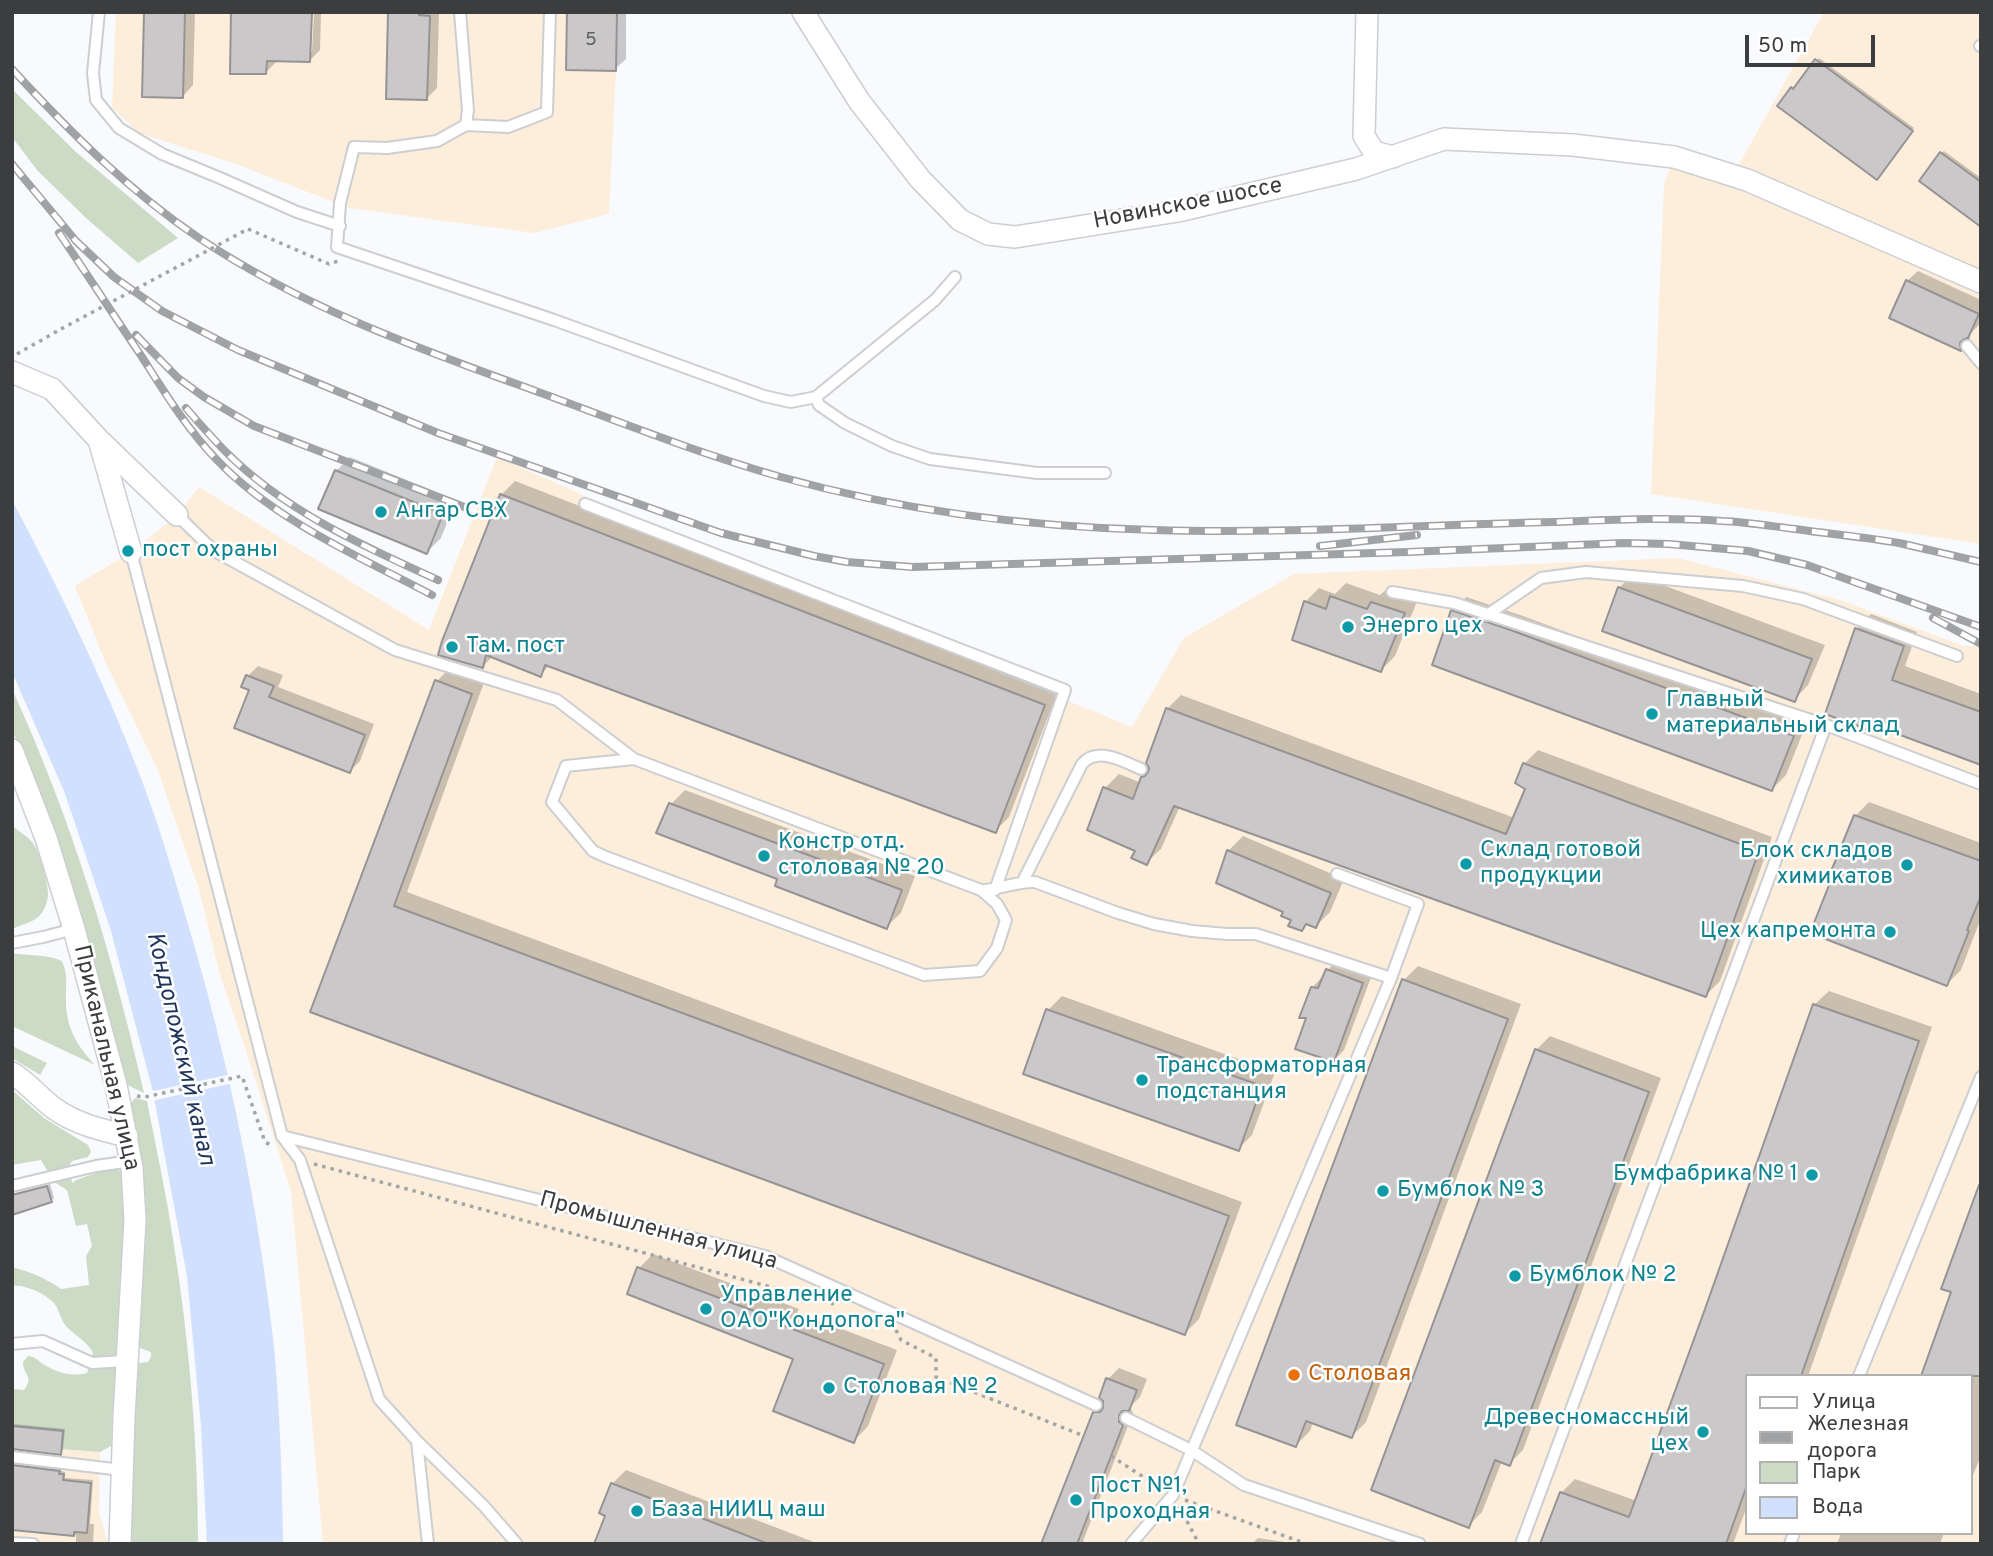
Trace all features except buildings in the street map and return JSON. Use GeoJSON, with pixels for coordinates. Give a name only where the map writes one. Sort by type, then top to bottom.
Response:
{"type":"FeatureCollection","features":[{"type":"Feature","properties":{"kind":"street","name":"Новинское шоссе"},"geometry":{"type":"LineString","coordinates":[[803,12],[859,101],[920,179],[960,220],[988,234],[1015,237],[1178,211],[1356,169],[1444,139],[1573,145],[1674,157],[1746,180],[1981,282]]}},
{"type":"Feature","properties":{"kind":"street"},"geometry":{"type":"LineString","coordinates":[[1367,12],[1364,136],[1374,152],[1393,157]]}},
{"type":"Feature","properties":{"kind":"street"},"geometry":{"type":"LineString","coordinates":[[12,372],[52,389],[99,440],[177,515]]}},
{"type":"Feature","properties":{"kind":"street"},"geometry":{"type":"LineString","coordinates":[[99,440],[131,552]]}},
{"type":"Feature","properties":{"kind":"street","name":"Приканальная улица"},"geometry":{"type":"LineString","coordinates":[[12,750],[46,838],[74,929],[96,1005],[131,1161],[135,1220],[120,1544]]}},
{"type":"Feature","properties":{"kind":"street"},"geometry":{"type":"LineString","coordinates":[[12,1073],[62,1114],[83,1124],[127,1136]]}},
{"type":"Feature","properties":{"kind":"lane"},"geometry":{"type":"LineString","coordinates":[[99,12],[93,73],[96,100],[119,128],[162,154],[297,212],[340,226]]}},
{"type":"Feature","properties":{"kind":"lane"},"geometry":{"type":"LineString","coordinates":[[460,12],[468,110],[466,125]]}},
{"type":"Feature","properties":{"kind":"lane"},"geometry":{"type":"LineString","coordinates":[[550,12],[547,112],[508,127],[466,125],[437,141],[387,148],[354,147],[340,203],[337,247],[554,320],[764,397],[791,401],[816,397],[935,300],[955,277]]}},
{"type":"Feature","properties":{"kind":"lane"},"geometry":{"type":"LineString","coordinates":[[1967,346],[1981,363]]}},
{"type":"Feature","properties":{"kind":"lane"},"geometry":{"type":"LineString","coordinates":[[816,397],[819,405],[845,423],[892,446],[930,459],[1037,473],[1105,473]]}},
{"type":"Feature","properties":{"kind":"lane"},"geometry":{"type":"LineString","coordinates":[[585,504],[1065,690],[995,890]]}},
{"type":"Feature","properties":{"kind":"lane"},"geometry":{"type":"LineString","coordinates":[[177,515],[213,550],[395,650],[557,700],[634,759],[981,890],[997,904],[1006,920],[997,948],[980,971],[924,975],[593,851],[552,802],[566,766],[634,759]]}},
{"type":"Feature","properties":{"kind":"lane"},"geometry":{"type":"LineString","coordinates":[[131,552],[282,1136],[300,1160],[379,1399],[417,1441],[483,1505],[517,1544]]}},
{"type":"Feature","properties":{"kind":"lane"},"geometry":{"type":"LineString","coordinates":[[1487,615],[1541,578],[1586,572],[1743,586],[1803,599],[1957,656]]}},
{"type":"Feature","properties":{"kind":"lane"},"geometry":{"type":"LineString","coordinates":[[1392,592],[1454,603],[1826,725],[1981,784]]}},
{"type":"Feature","properties":{"kind":"lane"},"geometry":{"type":"LineString","coordinates":[[1521,1544],[1826,725]]}},
{"type":"Feature","properties":{"kind":"lane"},"geometry":{"type":"LineString","coordinates":[[1023,881],[1087,758],[1102,755],[1141,769]]}},
{"type":"Feature","properties":{"kind":"lane"},"geometry":{"type":"LineString","coordinates":[[1131,1544],[1173,1495],[1391,978],[1418,904],[1337,874]]}},
{"type":"Feature","properties":{"kind":"lane"},"geometry":{"type":"LineString","coordinates":[[981,890],[995,890],[1023,881],[1035,882],[1154,924],[1192,931],[1256,934],[1391,978]]}},
{"type":"Feature","properties":{"kind":"lane"},"geometry":{"type":"LineString","coordinates":[[12,943],[74,929]]}},
{"type":"Feature","properties":{"kind":"lane"},"geometry":{"type":"LineString","coordinates":[[1859,1374],[1981,1077]]}},
{"type":"Feature","properties":{"kind":"lane","name":"Промышленная улица"},"geometry":{"type":"LineString","coordinates":[[282,1136],[765,1256],[1096,1405]]}},
{"type":"Feature","properties":{"kind":"lane"},"geometry":{"type":"LineString","coordinates":[[12,1186],[96,1166],[131,1161]]}},
{"type":"Feature","properties":{"kind":"lane"},"geometry":{"type":"LineString","coordinates":[[12,1344],[43,1341],[92,1363],[127,1361]]}},
{"type":"Feature","properties":{"kind":"lane"},"geometry":{"type":"LineString","coordinates":[[1126,1418],[1191,1450],[1244,1485],[1420,1544]]}},
{"type":"Feature","properties":{"kind":"lane"},"geometry":{"type":"LineString","coordinates":[[417,1441],[428,1544]]}},
{"type":"Feature","properties":{"kind":"lane"},"geometry":{"type":"LineString","coordinates":[[12,1457],[122,1470]]}},
{"type":"Feature","properties":{"kind":"lane"},"geometry":{"type":"LineString","coordinates":[[12,1543],[33,1544]]}},
{"type":"Feature","properties":{"kind":"path"},"geometry":{"type":"LineString","coordinates":[[12,357],[248,229],[329,264]]}},
{"type":"Feature","properties":{"kind":"path"},"geometry":{"type":"LineString","coordinates":[[136,1095],[142,1098],[150,1097],[242,1076],[265,1142],[300,1160],[839,1305]]}},
{"type":"Feature","properties":{"kind":"path"},"geometry":{"type":"LineString","coordinates":[[895,1330],[901,1340],[936,1358],[936,1377],[1084,1436]]}},
{"type":"Feature","properties":{"kind":"path"},"geometry":{"type":"LineString","coordinates":[[1111,1456],[1173,1495],[1307,1544]]}},
{"type":"Feature","properties":{"kind":"path"},"geometry":{"type":"LineString","coordinates":[[1173,1495],[1199,1544]]}},
{"type":"Feature","properties":{"kind":"shaded area"},"geometry":{"type":"Polygon","coordinates":[[[116,12],[617,12],[609,214],[534,233],[349,208],[236,164],[139,133],[112,108],[116,12]]]}},
{"type":"Feature","properties":{"kind":"shaded area"},"geometry":{"type":"Polygon","coordinates":[[[1824,12],[1981,12],[1981,544],[1651,494],[1664,185],[1674,157],[1736,170],[1824,12]]]}},
{"type":"Feature","properties":{"kind":"shaded area"},"geometry":{"type":"Polygon","coordinates":[[[497,457],[811,596],[1132,727],[1184,638],[1294,574],[1678,558],[1840,600],[1964,646],[1981,646],[1981,1544],[323,1544],[291,1191],[219,972],[199,889],[157,768],[104,659],[75,586],[131,552],[177,515],[199,487],[429,630],[497,457]]]}},
{"type":"Feature","properties":{"kind":"shaded area"},"geometry":{"type":"Polygon","coordinates":[[[12,1426],[63,1431],[62,1449],[100,1452],[99,1513],[108,1544],[12,1544],[12,1426]]]}},
{"type":"Feature","properties":{"kind":"green space"},"geometry":{"type":"Polygon","coordinates":[[[12,89],[77,153],[178,238],[138,263],[86,218],[37,170],[12,137],[12,89]]]}},
{"type":"Feature","properties":{"kind":"green space"},"geometry":{"type":"Polygon","coordinates":[[[12,689],[34,738],[89,888],[144,1093],[121,1082],[112,1026],[77,907],[30,772],[12,730],[12,689]]]}},
{"type":"Feature","properties":{"kind":"green space"},"geometry":{"type":"Polygon","coordinates":[[[12,824],[35,846],[43,866],[48,893],[45,907],[38,917],[12,929],[12,824]]]}},
{"type":"Feature","properties":{"kind":"green space"},"geometry":{"type":"Polygon","coordinates":[[[12,953],[62,961],[71,1030],[95,1065],[12,1026],[12,953]]]}},
{"type":"Feature","properties":{"kind":"green space"},"geometry":{"type":"Polygon","coordinates":[[[12,1046],[47,1063],[40,1075],[12,1058],[12,1046]]]}},
{"type":"Feature","properties":{"kind":"green space"},"geometry":{"type":"Polygon","coordinates":[[[12,1090],[44,1118],[88,1145],[91,1152],[88,1157],[72,1161],[69,1166],[72,1183],[104,1170],[122,1171],[125,1177],[124,1270],[120,1281],[111,1446],[100,1452],[62,1449],[63,1431],[12,1426],[12,1389],[24,1390],[27,1385],[29,1379],[23,1362],[28,1356],[59,1372],[75,1375],[87,1373],[93,1353],[88,1345],[66,1326],[55,1304],[49,1299],[28,1288],[12,1286],[12,1267],[38,1276],[61,1289],[89,1285],[86,1256],[92,1246],[87,1224],[76,1226],[67,1190],[54,1182],[41,1160],[12,1165],[12,1090]]]}},
{"type":"Feature","properties":{"kind":"green space"},"geometry":{"type":"Polygon","coordinates":[[[135,1098],[147,1101],[179,1276],[194,1429],[198,1544],[125,1544],[134,1368],[139,1363],[148,1362],[151,1357],[151,1352],[140,1348],[137,1333],[141,1307],[140,1269],[146,1208],[143,1177],[127,1108],[135,1098]]]}},
{"type":"Feature","properties":{"kind":"water","name":"Кондопожский канал"},"geometry":{"type":"Polygon","coordinates":[[[12,500],[111,703],[153,810],[203,976],[229,1081],[260,1240],[278,1396],[283,1544],[207,1544],[201,1426],[187,1276],[153,1092],[111,931],[94,880],[64,791],[12,672],[12,500]]]}},
{"type":"Feature","properties":{"kind":"pier"},"geometry":{"type":"Polygon","coordinates":[[[232,1074],[234,1083],[151,1101],[149,1092],[232,1074]]]}},
{"type":"Feature","properties":{"kind":"railway"},"geometry":{"type":"LineString","coordinates":[[12,69],[55,115],[148,200],[199,238],[278,285],[361,324],[446,358],[687,447],[827,489],[919,508],[1013,521],[1154,530],[1304,530],[1638,519],[1731,522],[1899,543],[1981,562]]}},
{"type":"Feature","properties":{"kind":"railway"},"geometry":{"type":"LineString","coordinates":[[12,164],[76,241],[114,277],[162,311],[238,350],[438,433],[721,533],[814,556],[847,562],[913,567],[1624,543],[1669,544],[1748,551],[1807,565],[1981,627]]}},
{"type":"Feature","properties":{"kind":"railway"},"geometry":{"type":"LineString","coordinates":[[59,233],[177,410],[217,460],[265,501],[291,519],[432,595]]}},
{"type":"Feature","properties":{"kind":"railway"},"geometry":{"type":"LineString","coordinates":[[136,335],[178,378],[204,397],[254,426],[467,508]]}},
{"type":"Feature","properties":{"kind":"railway"},"geometry":{"type":"LineString","coordinates":[[186,408],[226,452],[273,492],[354,540],[438,580]]}},
{"type":"Feature","properties":{"kind":"railway"},"geometry":{"type":"LineString","coordinates":[[1320,546],[1417,535]]}},
{"type":"Feature","properties":{"kind":"railway"},"geometry":{"type":"LineString","coordinates":[[1933,618],[1981,644]]}},
{"type":"Feature","properties":{"kind":"place","name":"Ангар СВХ"},"geometry":{"type":"Point","coordinates":[381,512]}},
{"type":"Feature","properties":{"kind":"place","name":"пост охраны"},"geometry":{"type":"Point","coordinates":[128,551]}},
{"type":"Feature","properties":{"kind":"place","name":"Энерго цех"},"geometry":{"type":"Point","coordinates":[1348,627]}},
{"type":"Feature","properties":{"kind":"place","name":"Там. пост"},"geometry":{"type":"Point","coordinates":[452,647]}},
{"type":"Feature","properties":{"kind":"place","name":"Главный материальный склад"},"geometry":{"type":"Point","coordinates":[1652,714]}},
{"type":"Feature","properties":{"kind":"place","name":"Констр отд. столовая № 20"},"geometry":{"type":"Point","coordinates":[764,856]}},
{"type":"Feature","properties":{"kind":"place","name":"Склад готовой продукции"},"geometry":{"type":"Point","coordinates":[1466,864]}},
{"type":"Feature","properties":{"kind":"place","name":"Блок складов химикатов"},"geometry":{"type":"Point","coordinates":[1907,865]}},
{"type":"Feature","properties":{"kind":"place","name":"Цех капремонта"},"geometry":{"type":"Point","coordinates":[1890,932]}},
{"type":"Feature","properties":{"kind":"place","name":"Трансформаторная подстанция"},"geometry":{"type":"Point","coordinates":[1142,1080]}},
{"type":"Feature","properties":{"kind":"place","name":"Бумфабрика № 1"},"geometry":{"type":"Point","coordinates":[1812,1175]}},
{"type":"Feature","properties":{"kind":"place","name":"Бумблок № 3"},"geometry":{"type":"Point","coordinates":[1383,1191]}},
{"type":"Feature","properties":{"kind":"place","name":"Бумблок № 2"},"geometry":{"type":"Point","coordinates":[1515,1276]}},
{"type":"Feature","properties":{"kind":"place","name":"Управление ОАО\"Кондопога\""},"geometry":{"type":"Point","coordinates":[706,1309]}},
{"type":"Feature","properties":{"kind":"place","name":"Столовая"},"geometry":{"type":"Point","coordinates":[1294,1375]}},
{"type":"Feature","properties":{"kind":"place","name":"Столовая № 2"},"geometry":{"type":"Point","coordinates":[829,1388]}},
{"type":"Feature","properties":{"kind":"place","name":"Древесномассный цех"},"geometry":{"type":"Point","coordinates":[1703,1432]}},
{"type":"Feature","properties":{"kind":"place","name":"Пост №1, Проходная"},"geometry":{"type":"Point","coordinates":[1076,1500]}},
{"type":"Feature","properties":{"kind":"place","name":"База НИИЦ маш"},"geometry":{"type":"Point","coordinates":[637,1511]}}]}
